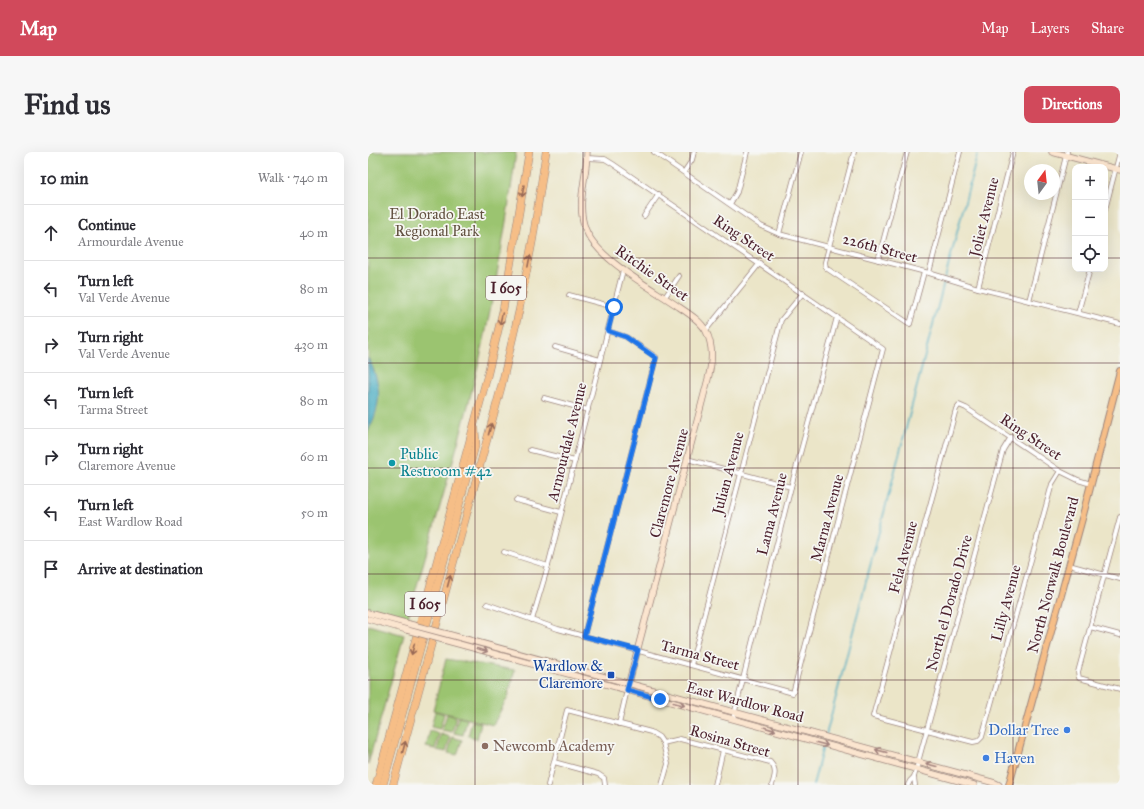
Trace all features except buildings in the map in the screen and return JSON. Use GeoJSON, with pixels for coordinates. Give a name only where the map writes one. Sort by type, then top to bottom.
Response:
{"type":"FeatureCollection","features":[{"type":"Feature","properties":{"kind":"highway","name":"I 605"},"geometry":{"type":"LineString","coordinates":[[376,785],[475,422],[503,310],[529,152]]}},
{"type":"Feature","properties":{"kind":"highway","name":"I 605"},"geometry":{"type":"LineString","coordinates":[[393,785],[501,388],[533,238],[546,152]]}},
{"type":"Feature","properties":{"kind":"highway","name":"I 605"},"geometry":{"type":"LineString","coordinates":[[383,785],[476,443],[475,422]]}},
{"type":"Feature","properties":{"kind":"main road"},"geometry":{"type":"LineString","coordinates":[[1052,152],[1066,154],[1118,169]]}},
{"type":"Feature","properties":{"kind":"main road","name":"Ritchie Street"},"geometry":{"type":"LineString","coordinates":[[587,155],[581,205],[582,217],[587,233],[600,250],[623,270],[691,315],[706,330]]}},
{"type":"Feature","properties":{"kind":"main road","name":"Claremore Avenue"},"geometry":{"type":"LineString","coordinates":[[627,690],[712,366],[710,342],[706,330]]}},
{"type":"Feature","properties":{"kind":"main road","name":"North Norwalk Boulevard"},"geometry":{"type":"LineString","coordinates":[[1009,785],[1120,371]]}},
{"type":"Feature","properties":{"kind":"main road","name":"East Wardlow Road"},"geometry":{"type":"LineString","coordinates":[[368,613],[408,627]]}},
{"type":"Feature","properties":{"kind":"main road","name":"East Wardlow Road"},"geometry":{"type":"LineString","coordinates":[[368,619],[408,627],[629,683],[999,785]]}},
{"type":"Feature","properties":{"kind":"main road","name":"East Wardlow Road"},"geometry":{"type":"LineString","coordinates":[[446,637],[627,690],[974,785]]}},
{"type":"Feature","properties":{"kind":"street","name":"226th Street"},"geometry":{"type":"LineString","coordinates":[[654,152],[761,226],[779,234],[929,273],[978,288],[1120,324]]}},
{"type":"Feature","properties":{"kind":"street"},"geometry":{"type":"LineString","coordinates":[[684,172],[692,160],[694,152]]}},
{"type":"Feature","properties":{"kind":"street"},"geometry":{"type":"LineString","coordinates":[[730,204],[737,192],[747,152]]}},
{"type":"Feature","properties":{"kind":"street"},"geometry":{"type":"LineString","coordinates":[[779,234],[801,152]]}},
{"type":"Feature","properties":{"kind":"street"},"geometry":{"type":"LineString","coordinates":[[854,152],[825,262],[826,268],[910,324],[924,272]]}},
{"type":"Feature","properties":{"kind":"street"},"geometry":{"type":"LineString","coordinates":[[878,260],[907,152]]}},
{"type":"Feature","properties":{"kind":"street"},"geometry":{"type":"LineString","coordinates":[[929,273],[960,152]]}},
{"type":"Feature","properties":{"kind":"street","name":"Joliet Avenue"},"geometry":{"type":"LineString","coordinates":[[978,288],[1013,152]]}},
{"type":"Feature","properties":{"kind":"street"},"geometry":{"type":"LineString","coordinates":[[1108,201],[1118,169],[1120,152]]}},
{"type":"Feature","properties":{"kind":"street"},"geometry":{"type":"LineString","coordinates":[[1029,301],[1066,154]]}},
{"type":"Feature","properties":{"kind":"street","name":"Ring Street"},"geometry":{"type":"LineString","coordinates":[[587,155],[605,159],[659,194],[883,349]]}},
{"type":"Feature","properties":{"kind":"street"},"geometry":{"type":"LineString","coordinates":[[644,216],[659,194]]}},
{"type":"Feature","properties":{"kind":"street"},"geometry":{"type":"LineString","coordinates":[[706,330],[760,263]]}},
{"type":"Feature","properties":{"kind":"street","name":"Armourdale Avenue"},"geometry":{"type":"LineString","coordinates":[[532,620],[548,566],[623,270]]}},
{"type":"Feature","properties":{"kind":"street"},"geometry":{"type":"LineString","coordinates":[[1078,313],[1089,272]]}},
{"type":"Feature","properties":{"kind":"street"},"geometry":{"type":"LineString","coordinates":[[665,297],[679,276]]}},
{"type":"Feature","properties":{"kind":"street","name":"Julian Avenue"},"geometry":{"type":"LineString","coordinates":[[691,665],[781,320],[802,293]]}},
{"type":"Feature","properties":{"kind":"street"},"geometry":{"type":"LineString","coordinates":[[569,295],[614,307]]}},
{"type":"Feature","properties":{"kind":"street","name":"Lama Avenue"},"geometry":{"type":"LineString","coordinates":[[733,719],[791,487],[837,317]]}},
{"type":"Feature","properties":{"kind":"street"},"geometry":{"type":"LineString","coordinates":[[584,636],[656,358],[626,337],[608,331]]}},
{"type":"Feature","properties":{"kind":"street"},"geometry":{"type":"LineString","coordinates":[[555,347],[600,360]]}},
{"type":"Feature","properties":{"kind":"street","name":"Marna Avenue"},"geometry":{"type":"LineString","coordinates":[[793,693],[883,349]]}},
{"type":"Feature","properties":{"kind":"street"},"geometry":{"type":"LineString","coordinates":[[544,398],[588,410]]}},
{"type":"Feature","properties":{"kind":"street","name":"Ring Street"},"geometry":{"type":"LineString","coordinates":[[959,405],[1011,437],[1060,471],[1090,484]]}},
{"type":"Feature","properties":{"kind":"street","name":"Fela Avenue"},"geometry":{"type":"LineString","coordinates":[[927,730],[873,716],[956,408],[959,405]]}},
{"type":"Feature","properties":{"kind":"street","name":"North el Dorado Drive"},"geometry":{"type":"LineString","coordinates":[[914,785],[916,769],[1004,450],[1011,437]]}},
{"type":"Feature","properties":{"kind":"street"},"geometry":{"type":"LineString","coordinates":[[530,450],[575,461]]}},
{"type":"Feature","properties":{"kind":"street"},"geometry":{"type":"LineString","coordinates":[[687,459],[791,487]]}},
{"type":"Feature","properties":{"kind":"street","name":"Lilly Avenue"},"geometry":{"type":"LineString","coordinates":[[927,730],[973,742],[978,741],[982,737],[1052,484],[1060,471]]}},
{"type":"Feature","properties":{"kind":"street"},"geometry":{"type":"LineString","coordinates":[[516,500],[561,512]]}},
{"type":"Feature","properties":{"kind":"street"},"geometry":{"type":"LineString","coordinates":[[1120,517],[1078,672],[1079,678],[1120,689]]}},
{"type":"Feature","properties":{"kind":"street"},"geometry":{"type":"LineString","coordinates":[[504,552],[548,566]]}},
{"type":"Feature","properties":{"kind":"street"},"geometry":{"type":"LineString","coordinates":[[1069,565],[1120,579]]}},
{"type":"Feature","properties":{"kind":"street","name":"Tarma Street"},"geometry":{"type":"LineString","coordinates":[[487,604],[584,636],[793,693]]}},
{"type":"Feature","properties":{"kind":"street"},"geometry":{"type":"LineString","coordinates":[[1090,627],[1120,635]]}},
{"type":"Feature","properties":{"kind":"street","name":"Claremore Avenue"},"geometry":{"type":"LineString","coordinates":[[619,724],[627,690]]}},
{"type":"Feature","properties":{"kind":"street"},"geometry":{"type":"LineString","coordinates":[[548,785],[567,710],[651,732],[659,737],[663,743],[668,764],[662,785]]}},
{"type":"Feature","properties":{"kind":"street","name":"Rosina Street"},"geometry":{"type":"LineString","coordinates":[[663,743],[680,739],[770,762],[774,767],[775,774],[772,785]]}},
{"type":"Feature","properties":{"kind":"street"},"geometry":{"type":"LineString","coordinates":[[715,785],[723,750]]}},
{"type":"Feature","properties":{"kind":"street"},"geometry":{"type":"LineString","coordinates":[[554,762],[598,774],[604,778],[605,785]]}},
{"type":"Feature","properties":{"kind":"street","name":"North el Dorado Drive"},"geometry":{"type":"LineString","coordinates":[[908,785],[914,777]]}},
{"type":"Feature","properties":{"kind":"green space","name":"El Dorado East Regional Park"},"geometry":{"type":"Polygon","coordinates":[[[368,152],[516,152],[502,246],[476,375],[458,444],[408,617],[368,607],[368,152]]]}},
{"type":"Feature","properties":{"kind":"green space"},"geometry":{"type":"Polygon","coordinates":[[[368,625],[404,635],[368,764],[368,625]]]}},
{"type":"Feature","properties":{"kind":"green space"},"geometry":{"type":"Polygon","coordinates":[[[446,659],[515,670],[507,699],[493,725],[433,710],[446,659]]]}},
{"type":"Feature","properties":{"kind":"green space"},"geometry":{"type":"Polygon","coordinates":[[[435,711],[444,714],[440,729],[431,727],[435,711]]]}},
{"type":"Feature","properties":{"kind":"green space"},"geometry":{"type":"Polygon","coordinates":[[[447,714],[456,717],[452,732],[442,730],[447,714]]]}},
{"type":"Feature","properties":{"kind":"green space"},"geometry":{"type":"Polygon","coordinates":[[[458,717],[467,719],[463,735],[454,733],[458,717]]]}},
{"type":"Feature","properties":{"kind":"green space"},"geometry":{"type":"Polygon","coordinates":[[[472,721],[481,723],[477,739],[468,736],[472,721]]]}},
{"type":"Feature","properties":{"kind":"green space"},"geometry":{"type":"Polygon","coordinates":[[[430,731],[439,734],[435,749],[426,747],[430,731]]]}},
{"type":"Feature","properties":{"kind":"green space"},"geometry":{"type":"Polygon","coordinates":[[[441,734],[450,737],[446,752],[437,750],[441,734]]]}},
{"type":"Feature","properties":{"kind":"green space"},"geometry":{"type":"Polygon","coordinates":[[[452,737],[462,740],[457,755],[448,753],[452,737]]]}},
{"type":"Feature","properties":{"kind":"water"},"geometry":{"type":"Polygon","coordinates":[[[368,358],[373,368],[378,386],[378,403],[373,421],[368,431],[368,358]]]}},
{"type":"Feature","properties":{"kind":"waterway"},"geometry":{"type":"LineString","coordinates":[[826,735],[978,152]]}},
{"type":"Feature","properties":{"kind":"waterway"},"geometry":{"type":"LineString","coordinates":[[813,785],[823,746]]}},
{"type":"Feature","properties":{"kind":"place","name":"Public Restroom #42"},"geometry":{"type":"Point","coordinates":[392,463]}},
{"type":"Feature","properties":{"kind":"place","name":"Wardlow & Claremore"},"geometry":{"type":"Point","coordinates":[611,675]}},
{"type":"Feature","properties":{"kind":"place","name":"Dollar Tree"},"geometry":{"type":"Point","coordinates":[1067,730]}},
{"type":"Feature","properties":{"kind":"place","name":"Newcomb Academy"},"geometry":{"type":"Point","coordinates":[485,746]}},
{"type":"Feature","properties":{"kind":"place","name":"Haven"},"geometry":{"type":"Point","coordinates":[986,758]}},
{"type":"Feature","properties":{"kind":"route"},"geometry":{"type":"LineString","coordinates":[[614,307],[608,331],[626,337],[656,358],[584,636],[638,650],[627,690],[660,699]]}}]}
